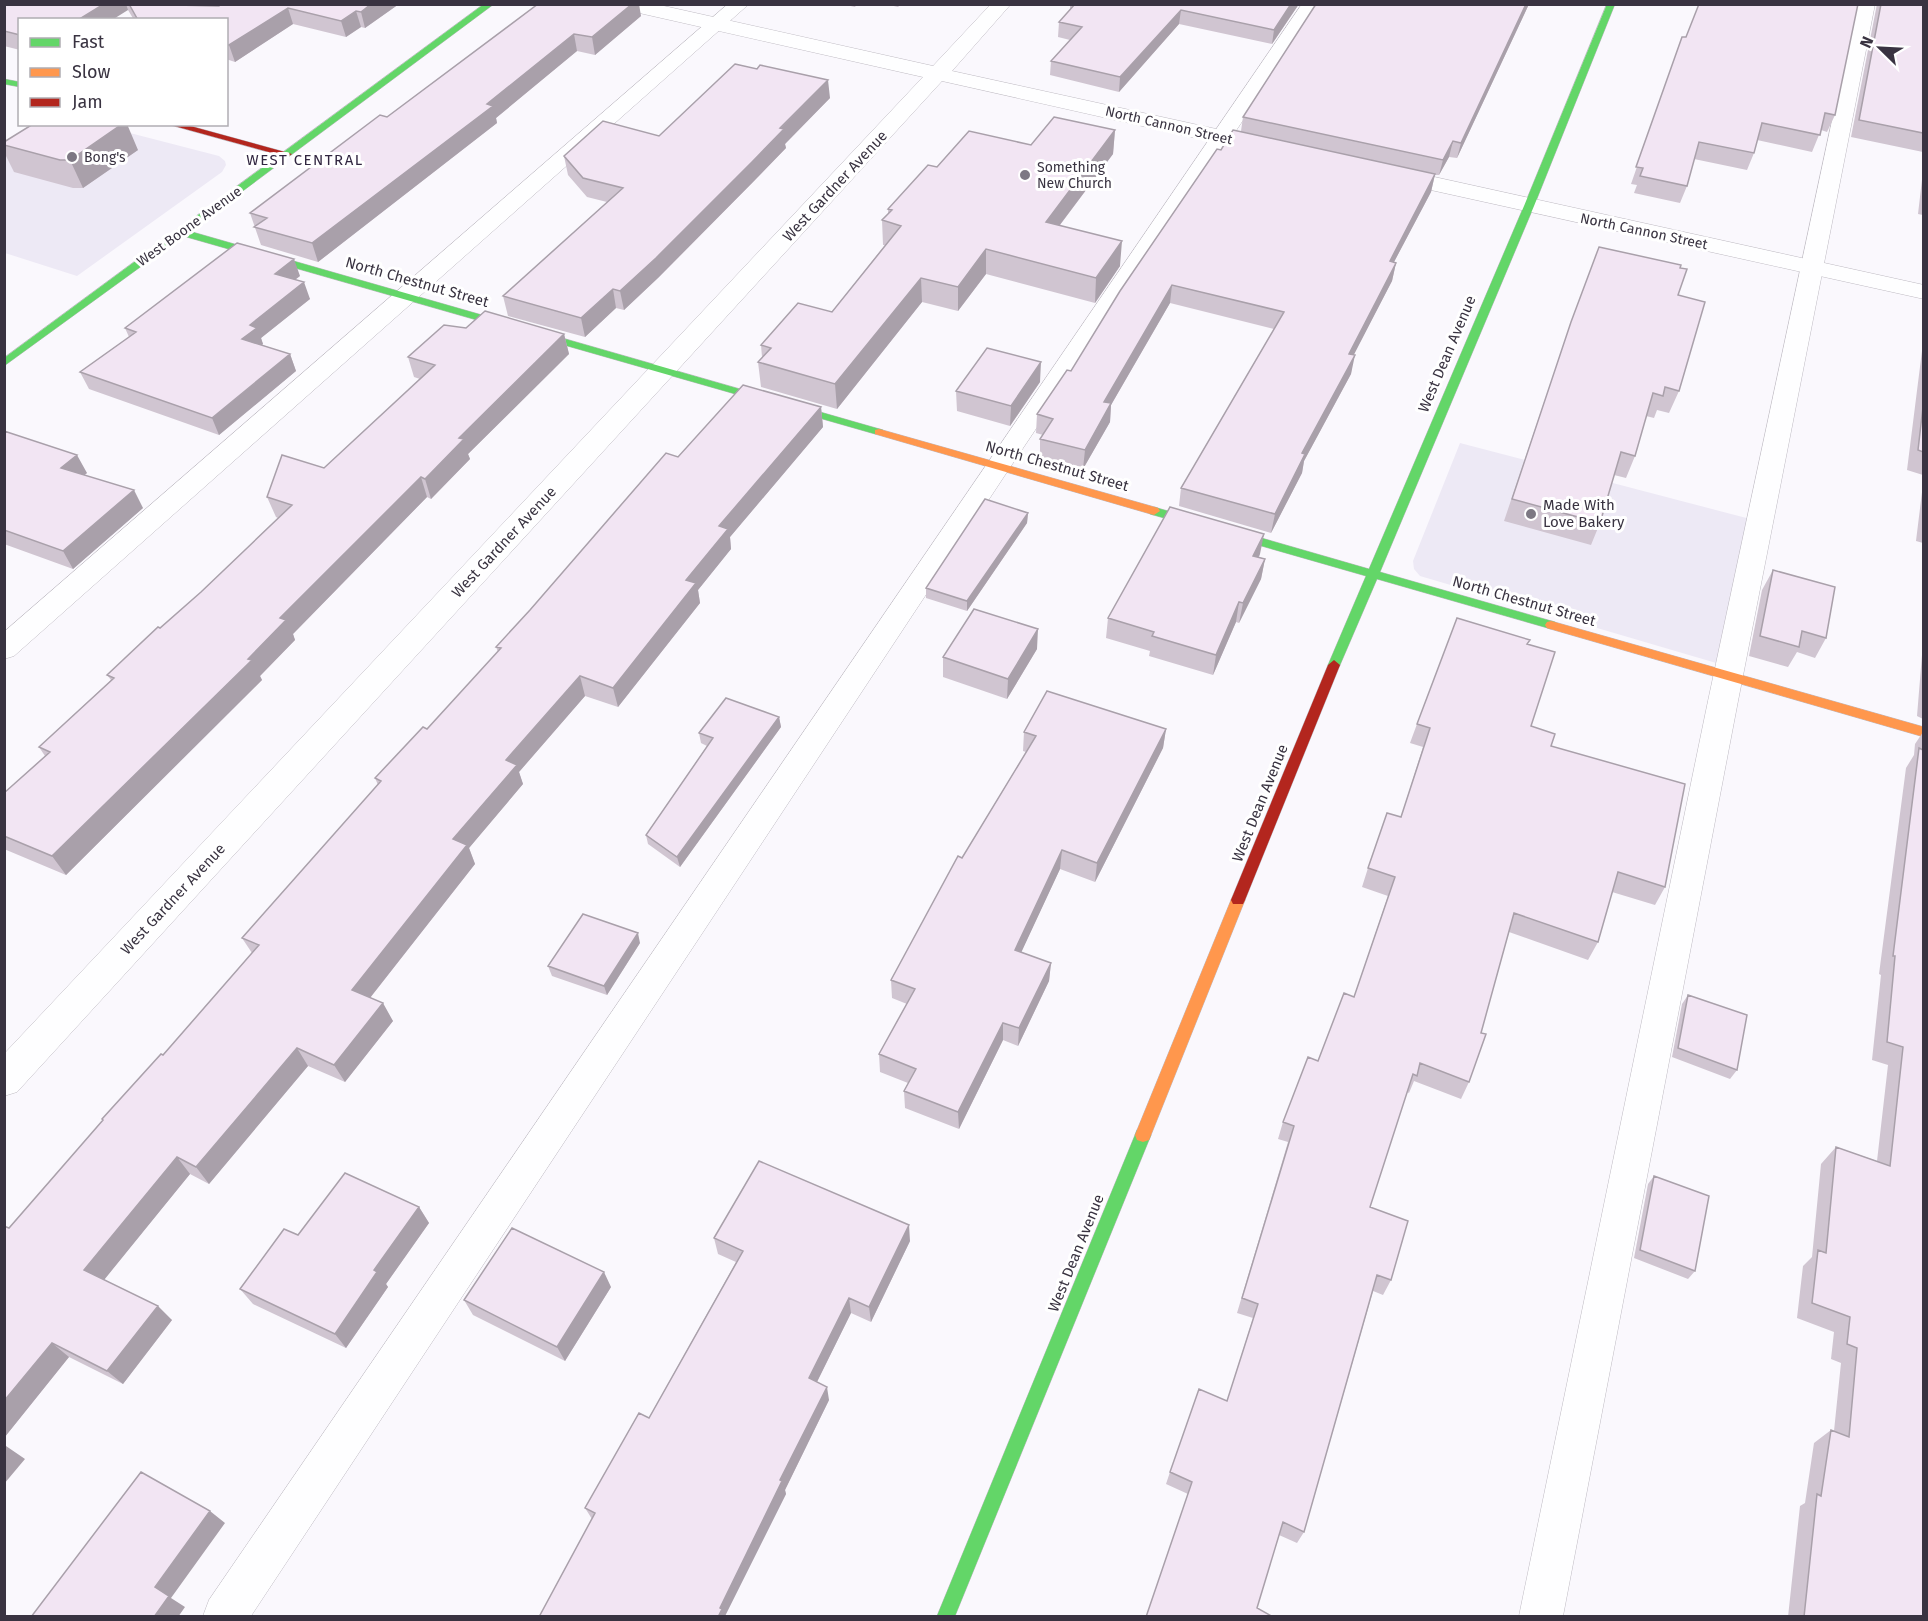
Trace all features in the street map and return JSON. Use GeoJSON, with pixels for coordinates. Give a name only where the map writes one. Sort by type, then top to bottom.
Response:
{"type":"FeatureCollection","features":[{"type":"Feature","properties":{"kind":"street","name":"West Boone Avenue"},"geometry":{"type":"LineString","coordinates":[[4,363],[490,4]]}},
{"type":"Feature","properties":{"kind":"street","name":"North Cannon Street"},"geometry":{"type":"LineString","coordinates":[[626,4],[1290,152]]}},
{"type":"Feature","properties":{"kind":"street","name":"West Gardner Avenue"},"geometry":{"type":"LineString","coordinates":[[4,1080],[1002,4]]}},
{"type":"Feature","properties":{"kind":"street","name":"West Dean Avenue"},"geometry":{"type":"LineString","coordinates":[[946,1617],[1371,575],[1529,206],[1611,4]]}},
{"type":"Feature","properties":{"kind":"street"},"geometry":{"type":"LineString","coordinates":[[179,126],[287,154]]}},
{"type":"Feature","properties":{"kind":"street","name":"North Cannon Street"},"geometry":{"type":"LineString","coordinates":[[1370,170],[1923,292]]}},
{"type":"Feature","properties":{"kind":"street","name":"North Chestnut Street"},"geometry":{"type":"LineString","coordinates":[[181,232],[1923,732]]}},
{"type":"Feature","properties":{"kind":"lane"},"geometry":{"type":"LineString","coordinates":[[4,649],[740,4]]}},
{"type":"Feature","properties":{"kind":"lane"},"geometry":{"type":"LineString","coordinates":[[225,1617],[998,466],[1312,4]]}},
{"type":"Feature","properties":{"kind":"lane"},"geometry":{"type":"LineString","coordinates":[[1541,1617],[1728,676],[1866,4]]}},
{"type":"Feature","properties":{"kind":"shaded area"},"geometry":{"type":"Polygon","coordinates":[[[50,126],[103,126],[219,156],[226,165],[222,172],[77,276],[5,253],[5,155],[50,126]]]}},
{"type":"Feature","properties":{"kind":"shaded area"},"geometry":{"type":"Polygon","coordinates":[[[1460,443],[1754,520],[1723,665],[1420,576],[1414,569],[1413,561],[1460,443]]]}},
{"type":"Feature","properties":{"kind":"building"},"geometry":{"type":"Polygon","coordinates":[[[4,4],[104,4],[81,18],[18,18],[18,34],[4,31],[4,4]]]}},
{"type":"Feature","properties":{"kind":"building"},"geometry":{"type":"Polygon","coordinates":[[[129,4],[219,6],[220,4],[371,4],[361,12],[356,11],[341,21],[288,8],[229,45],[228,18],[137,18],[129,4]]]}},
{"type":"Feature","properties":{"kind":"building"},"geometry":{"type":"Polygon","coordinates":[[[538,4],[632,4],[592,37],[574,34],[487,104],[493,106],[312,243],[254,227],[267,218],[250,213],[380,115],[387,117],[538,4]]]}},
{"type":"Feature","properties":{"kind":"building"},"geometry":{"type":"Polygon","coordinates":[[[1075,4],[1291,4],[1274,30],[1181,10],[1120,77],[1051,61],[1082,27],[1059,22],[1075,4]]]}},
{"type":"Feature","properties":{"kind":"building"},"geometry":{"type":"Polygon","coordinates":[[[1316,4],[1526,4],[1461,143],[1453,141],[1443,160],[1243,117],[1316,4]]]}},
{"type":"Feature","properties":{"kind":"building"},"geometry":{"type":"Polygon","coordinates":[[[1699,4],[1858,4],[1835,115],[1825,113],[1820,135],[1762,123],[1754,153],[1699,142],[1687,186],[1640,176],[1643,168],[1636,167],[1682,37],[1686,37],[1699,4]]]}},
{"type":"Feature","properties":{"kind":"building"},"geometry":{"type":"Polygon","coordinates":[[[1881,4],[1923,4],[1923,133],[1859,120],[1881,4]]]}},
{"type":"Feature","properties":{"kind":"building"},"geometry":{"type":"Polygon","coordinates":[[[735,64],[757,69],[760,65],[828,80],[780,128],[784,129],[656,258],[620,291],[613,289],[581,318],[503,296],[623,188],[583,178],[564,156],[603,121],[659,136],[735,64]]]}},
{"type":"Feature","properties":{"kind":"building"},"geometry":{"type":"Polygon","coordinates":[[[1054,117],[1115,130],[1046,222],[1122,241],[1096,278],[986,249],[958,287],[921,278],[835,384],[758,362],[771,348],[761,345],[798,303],[832,312],[901,226],[882,220],[892,210],[888,209],[928,165],[937,167],[969,131],[1031,145],[1054,117]]]}},
{"type":"Feature","properties":{"kind":"building"},"geometry":{"type":"Polygon","coordinates":[[[30,126],[119,126],[70,160],[60,160],[4,145],[4,142],[30,126]]]}},
{"type":"Feature","properties":{"kind":"building"},"geometry":{"type":"Polygon","coordinates":[[[1233,130],[1435,174],[1390,261],[1396,263],[1349,354],[1355,355],[1302,453],[1305,454],[1275,514],[1181,488],[1284,312],[1172,285],[1104,402],[1111,403],[1085,450],[1040,439],[1053,419],[1037,414],[1067,370],[1071,371],[1120,291],[1217,149],[1221,150],[1233,130]]]}},
{"type":"Feature","properties":{"kind":"building"},"geometry":{"type":"Polygon","coordinates":[[[237,243],[294,259],[275,274],[304,282],[250,325],[257,328],[242,339],[290,354],[212,418],[80,372],[136,332],[125,328],[237,243]]]}},
{"type":"Feature","properties":{"kind":"building"},"geometry":{"type":"Polygon","coordinates":[[[1599,247],[1681,265],[1680,268],[1687,269],[1678,295],[1705,302],[1679,391],[1665,387],[1663,396],[1653,393],[1635,456],[1621,452],[1600,523],[1512,499],[1571,322],[1599,247]]]}},
{"type":"Feature","properties":{"kind":"building"},"geometry":{"type":"Polygon","coordinates":[[[485,311],[564,334],[459,438],[464,439],[425,479],[421,477],[280,618],[286,620],[248,659],[252,660],[52,856],[4,836],[4,793],[50,752],[39,747],[114,678],[107,675],[158,627],[160,628],[201,592],[292,505],[267,497],[282,455],[324,468],[435,365],[408,357],[444,325],[466,328],[485,311]]]}},
{"type":"Feature","properties":{"kind":"building"},"geometry":{"type":"Polygon","coordinates":[[[987,348],[1041,362],[1011,406],[956,391],[987,348]]]}},
{"type":"Feature","properties":{"kind":"building"},"geometry":{"type":"Polygon","coordinates":[[[743,385],[821,407],[719,526],[728,529],[686,580],[696,583],[613,688],[580,676],[506,760],[517,765],[453,839],[467,845],[352,990],[383,1003],[334,1065],[297,1048],[196,1167],[177,1157],[84,1270],[158,1306],[107,1371],[52,1343],[4,1401],[4,1226],[9,1228],[102,1119],[161,1054],[163,1055],[259,945],[242,938],[381,781],[375,778],[423,727],[427,729],[501,648],[496,647],[666,453],[678,457],[743,385]]]}},
{"type":"Feature","properties":{"kind":"building"},"geometry":{"type":"Polygon","coordinates":[[[1923,407],[1923,452],[1918,450],[1923,407]]]}},
{"type":"Feature","properties":{"kind":"building"},"geometry":{"type":"Polygon","coordinates":[[[4,431],[77,455],[61,468],[134,490],[63,551],[4,530],[4,431]]]}},
{"type":"Feature","properties":{"kind":"building"},"geometry":{"type":"Polygon","coordinates":[[[985,499],[1028,513],[967,601],[926,588],[985,499]]]}},
{"type":"Feature","properties":{"kind":"building"},"geometry":{"type":"Polygon","coordinates":[[[1170,507],[1264,534],[1253,556],[1265,559],[1243,603],[1239,602],[1216,655],[1152,636],[1154,632],[1108,618],[1170,507]]]}},
{"type":"Feature","properties":{"kind":"building"},"geometry":{"type":"Polygon","coordinates":[[[1773,570],[1835,587],[1826,638],[1802,631],[1799,647],[1760,636],[1773,570]]]}},
{"type":"Feature","properties":{"kind":"building"},"geometry":{"type":"Polygon","coordinates":[[[974,609],[1038,629],[1008,679],[943,657],[974,609]]]}},
{"type":"Feature","properties":{"kind":"building"},"geometry":{"type":"Polygon","coordinates":[[[1457,618],[1530,640],[1527,644],[1555,652],[1531,726],[1555,734],[1551,746],[1685,784],[1665,887],[1618,872],[1598,942],[1514,913],[1481,1033],[1486,1034],[1469,1082],[1420,1063],[1417,1076],[1413,1074],[1370,1207],[1408,1221],[1391,1280],[1377,1275],[1304,1532],[1283,1522],[1257,1608],[1273,1617],[1146,1617],[1192,1482],[1170,1472],[1199,1389],[1227,1401],[1258,1304],[1242,1298],[1294,1126],[1283,1122],[1308,1057],[1318,1061],[1344,993],[1354,997],[1395,877],[1368,868],[1387,813],[1401,817],[1430,728],[1417,724],[1457,618]]]}},
{"type":"Feature","properties":{"kind":"building"},"geometry":{"type":"Polygon","coordinates":[[[1047,691],[1166,729],[1097,863],[1062,850],[1015,950],[1051,963],[1019,1028],[1003,1023],[958,1112],[904,1091],[916,1069],[879,1054],[915,989],[891,980],[958,856],[962,858],[1036,736],[1024,732],[1047,691]]]}},
{"type":"Feature","properties":{"kind":"building"},"geometry":{"type":"Polygon","coordinates":[[[726,698],[779,717],[677,857],[646,835],[713,738],[699,733],[726,698]]]}},
{"type":"Feature","properties":{"kind":"building"},"geometry":{"type":"Polygon","coordinates":[[[1919,748],[1923,750],[1923,1617],[1804,1617],[1817,1494],[1821,1496],[1831,1430],[1849,1437],[1857,1348],[1847,1344],[1850,1317],[1812,1303],[1818,1250],[1826,1253],[1836,1147],[1890,1166],[1903,1047],[1887,1042],[1895,956],[1893,956],[1919,748]]]}},
{"type":"Feature","properties":{"kind":"building"},"geometry":{"type":"Polygon","coordinates":[[[583,914],[638,933],[604,986],[548,966],[583,914]]]}},
{"type":"Feature","properties":{"kind":"building"},"geometry":{"type":"Polygon","coordinates":[[[1688,995],[1747,1015],[1737,1070],[1678,1048],[1688,995]]]}},
{"type":"Feature","properties":{"kind":"building"},"geometry":{"type":"Polygon","coordinates":[[[759,1161],[909,1225],[869,1307],[849,1298],[809,1378],[827,1387],[780,1480],[782,1481],[720,1608],[722,1609],[718,1617],[539,1617],[595,1513],[585,1508],[639,1413],[649,1418],[743,1251],[714,1238],[759,1161]]]}},
{"type":"Feature","properties":{"kind":"building"},"geometry":{"type":"Polygon","coordinates":[[[345,1173],[419,1207],[374,1270],[377,1272],[335,1334],[240,1289],[284,1229],[298,1235],[345,1173]]]}},
{"type":"Feature","properties":{"kind":"building"},"geometry":{"type":"Polygon","coordinates":[[[1654,1176],[1709,1196],[1695,1271],[1640,1250],[1654,1176]]]}},
{"type":"Feature","properties":{"kind":"building"},"geometry":{"type":"Polygon","coordinates":[[[512,1228],[604,1272],[557,1347],[464,1300],[512,1228]]]}},
{"type":"Feature","properties":{"kind":"building"},"geometry":{"type":"Polygon","coordinates":[[[141,1472],[210,1511],[155,1587],[169,1596],[154,1617],[31,1617],[141,1472]]]}},
{"type":"Feature","properties":{"kind":"traffic: fast"},"geometry":{"type":"LineString","coordinates":[[4,363],[490,4]]}},
{"type":"Feature","properties":{"kind":"traffic: fast"},"geometry":{"type":"LineString","coordinates":[[1334,665],[1529,206],[1611,4]]}},
{"type":"Feature","properties":{"kind":"traffic: fast"},"geometry":{"type":"LineString","coordinates":[[4,81],[18,84]]}},
{"type":"Feature","properties":{"kind":"traffic: fast"},"geometry":{"type":"LineString","coordinates":[[181,232],[879,432]]}},
{"type":"Feature","properties":{"kind":"traffic: fast"},"geometry":{"type":"LineString","coordinates":[[1154,511],[1551,625]]}},
{"type":"Feature","properties":{"kind":"traffic: fast"},"geometry":{"type":"LineString","coordinates":[[946,1616],[1143,1135]]}},
{"type":"Feature","properties":{"kind":"traffic: slow"},"geometry":{"type":"LineString","coordinates":[[879,432],[1154,511]]}},
{"type":"Feature","properties":{"kind":"traffic: slow"},"geometry":{"type":"LineString","coordinates":[[1551,625],[1924,732]]}},
{"type":"Feature","properties":{"kind":"traffic: slow"},"geometry":{"type":"LineString","coordinates":[[1143,1135],[1238,900]]}},
{"type":"Feature","properties":{"kind":"traffic: jam"},"geometry":{"type":"LineString","coordinates":[[179,126],[287,154]]}},
{"type":"Feature","properties":{"kind":"traffic: jam"},"geometry":{"type":"LineString","coordinates":[[1238,900],[1334,665]]}},
{"type":"Feature","properties":{"kind":"place","name":"Bong's"},"geometry":{"type":"Point","coordinates":[72,157]}},
{"type":"Feature","properties":{"kind":"place","name":"Something New Church"},"geometry":{"type":"Point","coordinates":[1025,175]}},
{"type":"Feature","properties":{"kind":"place","name":"Made With Love Bakery"},"geometry":{"type":"Point","coordinates":[1531,514]}},
{"type":"Feature","properties":{"kind":"district","name":"WEST CENTRAL"},"geometry":{"type":"Point","coordinates":[305,160]}}]}
